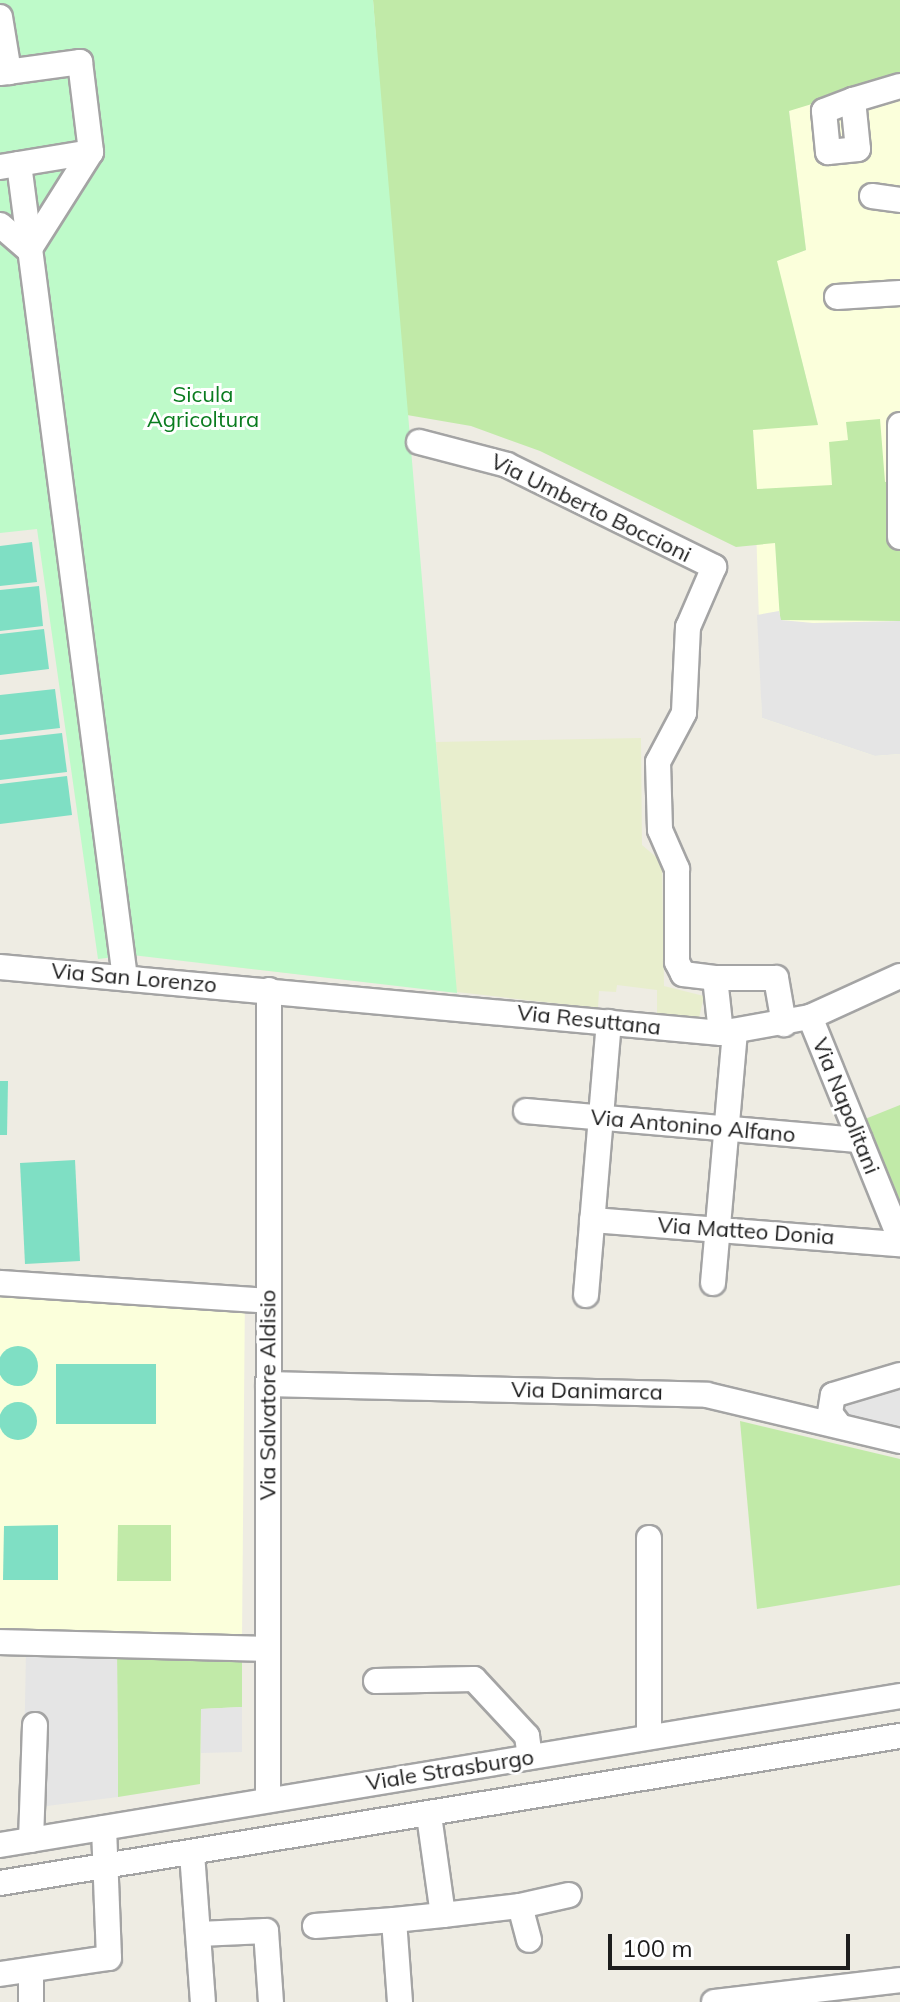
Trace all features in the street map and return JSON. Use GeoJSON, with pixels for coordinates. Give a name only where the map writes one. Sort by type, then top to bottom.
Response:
{"type":"FeatureCollection","features":[{"type":"Feature","properties":{"kind":"street"},"geometry":{"type":"LineString","coordinates":[[0,17],[4,73],[80,62],[91,152],[29,250]]}},
{"type":"Feature","properties":{"kind":"street"},"geometry":{"type":"LineString","coordinates":[[853,100],[900,86]]}},
{"type":"Feature","properties":{"kind":"street"},"geometry":{"type":"LineString","coordinates":[[91,152],[10,165],[29,250],[125,978]]}},
{"type":"Feature","properties":{"kind":"street"},"geometry":{"type":"LineString","coordinates":[[872,196],[900,200]]}},
{"type":"Feature","properties":{"kind":"street"},"geometry":{"type":"LineString","coordinates":[[0,225],[29,250]]}},
{"type":"Feature","properties":{"kind":"street"},"geometry":{"type":"LineString","coordinates":[[837,297],[900,293]]}},
{"type":"Feature","properties":{"kind":"street"},"geometry":{"type":"LineString","coordinates":[[900,425],[894,453],[900,537]]}},
{"type":"Feature","properties":{"kind":"street","name":"Via Umberto Boccioni"},"geometry":{"type":"LineString","coordinates":[[419,442],[507,465],[714,567],[688,627],[684,713],[658,762],[660,830],[677,869],[677,962],[683,974],[715,978]]}},
{"type":"Feature","properties":{"kind":"street","name":"Via San Lorenzo"},"geometry":{"type":"LineString","coordinates":[[0,967],[269,990]]}},
{"type":"Feature","properties":{"kind":"street","name":"Via Resuttana"},"geometry":{"type":"LineString","coordinates":[[269,990],[728,1032],[810,1017],[900,976]]}},
{"type":"Feature","properties":{"kind":"street"},"geometry":{"type":"LineString","coordinates":[[713,1283],[726,1129],[728,1032],[715,978],[776,978],[784,1024]]}},
{"type":"Feature","properties":{"kind":"street","name":"Via Salvatore Aldisio"},"geometry":{"type":"LineString","coordinates":[[268,1800],[269,990]]}},
{"type":"Feature","properties":{"kind":"street","name":"Via Napolitani"},"geometry":{"type":"LineString","coordinates":[[810,1017],[900,1242]]}},
{"type":"Feature","properties":{"kind":"street"},"geometry":{"type":"LineString","coordinates":[[586,1295],[609,1022]]}},
{"type":"Feature","properties":{"kind":"street","name":"Via Antonino Alfano"},"geometry":{"type":"LineString","coordinates":[[526,1111],[860,1140]]}},
{"type":"Feature","properties":{"kind":"street","name":"Via Matteo Donia"},"geometry":{"type":"LineString","coordinates":[[592,1220],[900,1242]]}},
{"type":"Feature","properties":{"kind":"street"},"geometry":{"type":"LineString","coordinates":[[0,1283],[268,1301]]}},
{"type":"Feature","properties":{"kind":"street"},"geometry":{"type":"LineString","coordinates":[[839,1425],[830,1413],[833,1395],[900,1375]]}},
{"type":"Feature","properties":{"kind":"street","name":"Via Danimarca"},"geometry":{"type":"LineString","coordinates":[[268,1384],[707,1395],[900,1441]]}},
{"type":"Feature","properties":{"kind":"street"},"geometry":{"type":"LineString","coordinates":[[649,1538],[659,1736],[674,1774]]}},
{"type":"Feature","properties":{"kind":"street"},"geometry":{"type":"LineString","coordinates":[[0,1642],[268,1649]]}},
{"type":"Feature","properties":{"kind":"street"},"geometry":{"type":"LineString","coordinates":[[376,1681],[474,1679],[527,1736],[530,1757]]}},
{"type":"Feature","properties":{"kind":"street","name":"Viale Strasburgo"},"geometry":{"type":"LineString","coordinates":[[0,1845],[900,1696]]}},
{"type":"Feature","properties":{"kind":"street"},"geometry":{"type":"LineString","coordinates":[[31,1840],[35,1725]]}},
{"type":"Feature","properties":{"kind":"street","name":"Viale Strasburgo"},"geometry":{"type":"LineString","coordinates":[[0,1883],[900,1736]]}},
{"type":"Feature","properties":{"kind":"street"},"geometry":{"type":"LineString","coordinates":[[429,1815],[443,1915]]}},
{"type":"Feature","properties":{"kind":"street"},"geometry":{"type":"LineString","coordinates":[[0,1974],[109,1958],[109,1865],[104,1828]]}},
{"type":"Feature","properties":{"kind":"street"},"geometry":{"type":"LineString","coordinates":[[192,1853],[203,2002]]}},
{"type":"Feature","properties":{"kind":"street"},"geometry":{"type":"LineString","coordinates":[[315,1926],[520,1906],[569,1895]]}},
{"type":"Feature","properties":{"kind":"street"},"geometry":{"type":"LineString","coordinates":[[520,1906],[529,1940]]}},
{"type":"Feature","properties":{"kind":"street"},"geometry":{"type":"LineString","coordinates":[[394,1920],[400,2002]]}},
{"type":"Feature","properties":{"kind":"street"},"geometry":{"type":"LineString","coordinates":[[199,1934],[266,1931],[271,2002]]}},
{"type":"Feature","properties":{"kind":"street"},"geometry":{"type":"LineString","coordinates":[[31,1970],[31,2002]]}},
{"type":"Feature","properties":{"kind":"street"},"geometry":{"type":"LineString","coordinates":[[727,2001],[900,1980]]}},
{"type":"Feature","properties":{"kind":"shaded area"},"geometry":{"type":"Polygon","coordinates":[[[900,77],[900,754],[875,756],[762,718],[753,429],[818,424],[776,261],[806,250],[789,110],[900,77]]]}},
{"type":"Feature","properties":{"kind":"shaded area"},"geometry":{"type":"Polygon","coordinates":[[[779,611],[781,620],[813,623],[900,621],[900,754],[875,756],[762,718],[757,615],[779,611]]]}},
{"type":"Feature","properties":{"kind":"shaded area"},"geometry":{"type":"Polygon","coordinates":[[[641,738],[642,845],[662,862],[664,986],[704,996],[699,1018],[657,1014],[657,990],[617,985],[616,992],[599,991],[598,1008],[198,963],[456,985],[436,742],[641,738]]]}},
{"type":"Feature","properties":{"kind":"shaded area"},"geometry":{"type":"Polygon","coordinates":[[[0,1271],[245,1288],[242,1640],[0,1636],[0,1271]]]}},
{"type":"Feature","properties":{"kind":"shaded area"},"geometry":{"type":"Polygon","coordinates":[[[900,1383],[900,1433],[840,1417],[845,1395],[900,1383]]]}},
{"type":"Feature","properties":{"kind":"shaded area"},"geometry":{"type":"Polygon","coordinates":[[[26,1651],[117,1652],[118,1797],[23,1809],[26,1651]]]}},
{"type":"Feature","properties":{"kind":"shaded area"},"geometry":{"type":"Polygon","coordinates":[[[242,1707],[242,1752],[201,1753],[201,1709],[242,1707]]]}},
{"type":"Feature","properties":{"kind":"green space","name":"Sicula Agricoltura"},"geometry":{"type":"Polygon","coordinates":[[[0,0],[373,0],[457,993],[132,955],[98,959],[37,529],[0,533],[0,0]]]}},
{"type":"Feature","properties":{"kind":"green space"},"geometry":{"type":"Polygon","coordinates":[[[373,0],[900,0],[900,77],[789,111],[806,250],[777,261],[818,425],[753,430],[757,489],[832,485],[829,442],[848,440],[846,422],[880,419],[885,482],[900,480],[900,621],[780,620],[775,543],[736,547],[540,451],[471,426],[407,415],[309,433],[377,51],[373,0]]]}},
{"type":"Feature","properties":{"kind":"green space"},"geometry":{"type":"Polygon","coordinates":[[[32,542],[37,582],[0,586],[0,546],[32,542]]]}},
{"type":"Feature","properties":{"kind":"green space"},"geometry":{"type":"Polygon","coordinates":[[[39,586],[43,626],[0,631],[0,590],[39,586]]]}},
{"type":"Feature","properties":{"kind":"green space"},"geometry":{"type":"Polygon","coordinates":[[[44,629],[49,669],[0,675],[0,634],[44,629]]]}},
{"type":"Feature","properties":{"kind":"green space"},"geometry":{"type":"Polygon","coordinates":[[[55,689],[60,728],[0,735],[0,695],[55,689]]]}},
{"type":"Feature","properties":{"kind":"green space"},"geometry":{"type":"Polygon","coordinates":[[[62,733],[67,772],[0,780],[0,740],[62,733]]]}},
{"type":"Feature","properties":{"kind":"green space"},"geometry":{"type":"Polygon","coordinates":[[[67,776],[72,815],[0,824],[0,784],[67,776]]]}},
{"type":"Feature","properties":{"kind":"green space"},"geometry":{"type":"Polygon","coordinates":[[[0,1081],[8,1081],[7,1135],[0,1135],[0,1081]]]}},
{"type":"Feature","properties":{"kind":"green space"},"geometry":{"type":"Polygon","coordinates":[[[900,1105],[900,1207],[865,1119],[900,1105]]]}},
{"type":"Feature","properties":{"kind":"green space"},"geometry":{"type":"Polygon","coordinates":[[[75,1160],[80,1261],[25,1264],[20,1163],[75,1160]]]}},
{"type":"Feature","properties":{"kind":"green space"},"geometry":{"type":"Polygon","coordinates":[[[18,1346],[32,1352],[38,1366],[32,1380],[18,1386],[4,1380],[-2,1366],[4,1352],[18,1346]]]}},
{"type":"Feature","properties":{"kind":"green space"},"geometry":{"type":"Polygon","coordinates":[[[56,1364],[156,1364],[156,1424],[56,1424],[56,1364]]]}},
{"type":"Feature","properties":{"kind":"green space"},"geometry":{"type":"Polygon","coordinates":[[[18,1402],[31,1408],[37,1421],[31,1434],[18,1440],[5,1434],[-1,1421],[5,1408],[18,1402]]]}},
{"type":"Feature","properties":{"kind":"green space"},"geometry":{"type":"Polygon","coordinates":[[[740,1421],[900,1459],[900,1585],[757,1609],[740,1421]]]}},
{"type":"Feature","properties":{"kind":"green space"},"geometry":{"type":"Polygon","coordinates":[[[58,1525],[58,1580],[3,1580],[4,1526],[58,1525]]]}},
{"type":"Feature","properties":{"kind":"green space"},"geometry":{"type":"Polygon","coordinates":[[[118,1525],[171,1525],[171,1581],[117,1581],[118,1525]]]}},
{"type":"Feature","properties":{"kind":"green space"},"geometry":{"type":"Polygon","coordinates":[[[117,1652],[242,1655],[242,1707],[201,1709],[200,1784],[118,1797],[117,1652]]]}}]}
